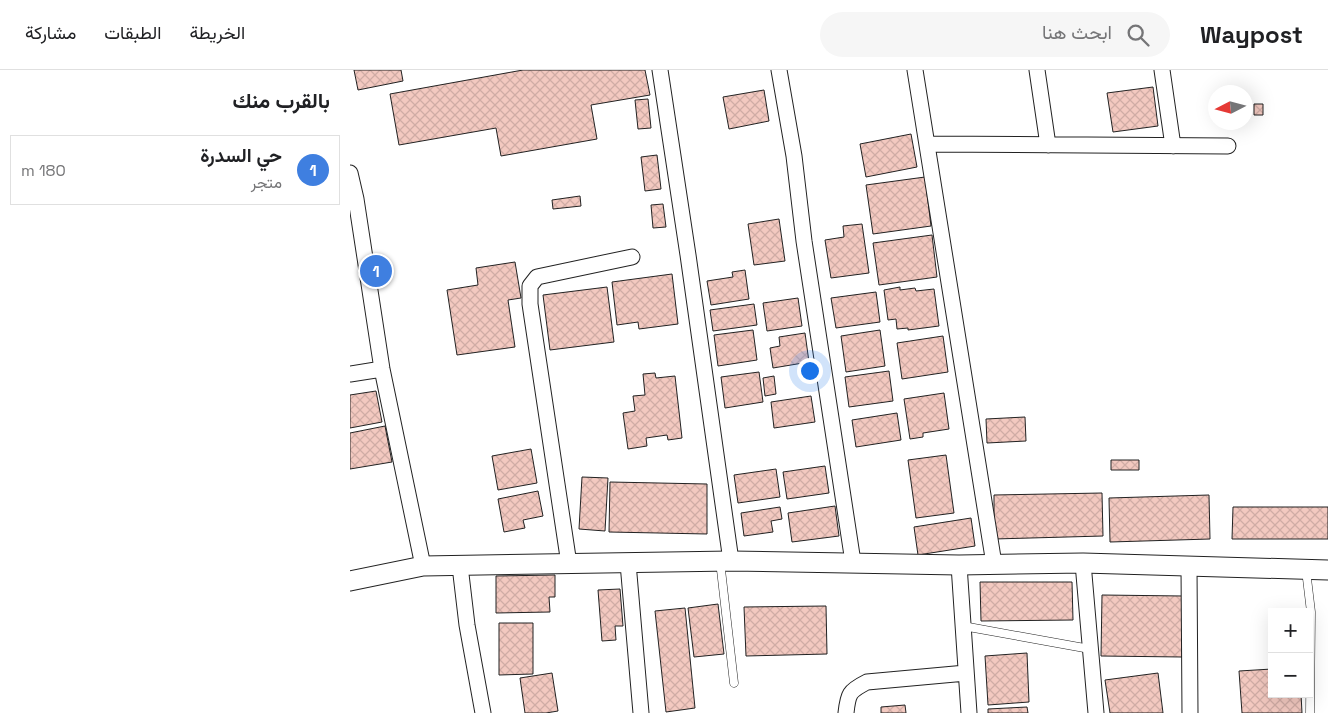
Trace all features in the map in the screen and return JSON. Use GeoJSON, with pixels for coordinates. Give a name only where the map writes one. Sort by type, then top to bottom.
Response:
{"type":"FeatureCollection","features":[{"type":"Feature","properties":{"kind":"street"},"geometry":{"type":"LineString","coordinates":[[660,70],[687,246],[725,561]]}},
{"type":"Feature","properties":{"kind":"street"},"geometry":{"type":"LineString","coordinates":[[779,70],[794,156],[804,240],[853,562]]}},
{"type":"Feature","properties":{"kind":"street"},"geometry":{"type":"LineString","coordinates":[[915,70],[994,564]]}},
{"type":"Feature","properties":{"kind":"street"},"geometry":{"type":"LineString","coordinates":[[1037,70],[1048,144]]}},
{"type":"Feature","properties":{"kind":"street"},"geometry":{"type":"LineString","coordinates":[[1162,70],[1173,146]]}},
{"type":"Feature","properties":{"kind":"street"},"geometry":{"type":"LineString","coordinates":[[927,144],[1228,146]]}},
{"type":"Feature","properties":{"kind":"street"},"geometry":{"type":"LineString","coordinates":[[350,173],[356,199],[382,369],[423,566]]}},
{"type":"Feature","properties":{"kind":"street"},"geometry":{"type":"LineString","coordinates":[[569,564],[530,304],[530,286],[537,277],[632,257]]}},
{"type":"Feature","properties":{"kind":"street"},"geometry":{"type":"LineString","coordinates":[[350,374],[382,369]]}},
{"type":"Feature","properties":{"kind":"street"},"geometry":{"type":"LineString","coordinates":[[350,581],[423,566],[725,561],[959,565],[1083,563],[1328,570]]}},
{"type":"Feature","properties":{"kind":"street"},"geometry":{"type":"LineString","coordinates":[[628,563],[641,713]]}},
{"type":"Feature","properties":{"kind":"street"},"geometry":{"type":"LineString","coordinates":[[1083,563],[1096,713]]}},
{"type":"Feature","properties":{"kind":"street"},"geometry":{"type":"LineString","coordinates":[[959,565],[969,713]]}},
{"type":"Feature","properties":{"kind":"street"},"geometry":{"type":"LineString","coordinates":[[460,566],[467,626],[483,713]]}},
{"type":"Feature","properties":{"kind":"street"},"geometry":{"type":"LineString","coordinates":[[1189,566],[1190,713]]}},
{"type":"Feature","properties":{"kind":"street"},"geometry":{"type":"LineString","coordinates":[[846,713],[848,699],[854,688],[867,682],[966,673]]}},
{"type":"Feature","properties":{"kind":"lane"},"geometry":{"type":"LineString","coordinates":[[725,561],[734,683]]}},
{"type":"Feature","properties":{"kind":"lane"},"geometry":{"type":"LineString","coordinates":[[1306,570],[1311,612],[1310,713]]}},
{"type":"Feature","properties":{"kind":"lane"},"geometry":{"type":"LineString","coordinates":[[963,626],[1090,649]]}},
{"type":"Feature","properties":{"kind":"building"},"geometry":{"type":"Polygon","coordinates":[[[354,70],[401,70],[403,81],[358,90],[354,70]]]}},
{"type":"Feature","properties":{"kind":"building"},"geometry":{"type":"Polygon","coordinates":[[[523,70],[645,70],[650,95],[591,105],[597,139],[501,156],[496,128],[399,145],[390,94],[523,70]]]}},
{"type":"Feature","properties":{"kind":"building"},"geometry":{"type":"Polygon","coordinates":[[[1153,87],[1158,126],[1113,132],[1107,93],[1153,87]]]}},
{"type":"Feature","properties":{"kind":"building"},"geometry":{"type":"Polygon","coordinates":[[[764,90],[769,121],[729,129],[723,97],[764,90]]]}},
{"type":"Feature","properties":{"kind":"building"},"geometry":{"type":"Polygon","coordinates":[[[648,99],[651,128],[638,129],[635,100],[648,99]]]}},
{"type":"Feature","properties":{"kind":"building"},"geometry":{"type":"Polygon","coordinates":[[[1254,104],[1263,104],[1263,115],[1254,115],[1254,104]]]}},
{"type":"Feature","properties":{"kind":"building"},"geometry":{"type":"Polygon","coordinates":[[[911,134],[917,167],[866,177],[860,144],[911,134]]]}},
{"type":"Feature","properties":{"kind":"building"},"geometry":{"type":"Polygon","coordinates":[[[657,155],[661,189],[645,191],[641,157],[657,155]]]}},
{"type":"Feature","properties":{"kind":"building"},"geometry":{"type":"Polygon","coordinates":[[[925,177],[931,226],[873,234],[866,185],[925,177]]]}},
{"type":"Feature","properties":{"kind":"building"},"geometry":{"type":"Polygon","coordinates":[[[580,196],[581,206],[553,209],[552,200],[580,196]]]}},
{"type":"Feature","properties":{"kind":"building"},"geometry":{"type":"Polygon","coordinates":[[[663,204],[666,227],[653,228],[651,205],[663,204]]]}},
{"type":"Feature","properties":{"kind":"building"},"geometry":{"type":"Polygon","coordinates":[[[779,219],[785,261],[754,265],[748,224],[779,219]]]}},
{"type":"Feature","properties":{"kind":"building"},"geometry":{"type":"Polygon","coordinates":[[[862,224],[869,273],[831,278],[825,240],[844,237],[843,226],[862,224]]]}},
{"type":"Feature","properties":{"kind":"building"},"geometry":{"type":"Polygon","coordinates":[[[932,235],[937,277],[879,285],[873,243],[932,235]]]}},
{"type":"Feature","properties":{"kind":"building"},"geometry":{"type":"Polygon","coordinates":[[[515,262],[521,298],[508,300],[515,347],[457,355],[447,290],[478,285],[476,268],[515,262]]]}},
{"type":"Feature","properties":{"kind":"building"},"geometry":{"type":"Polygon","coordinates":[[[745,270],[749,299],[711,305],[707,281],[733,277],[732,272],[745,270]]]}},
{"type":"Feature","properties":{"kind":"building"},"geometry":{"type":"Polygon","coordinates":[[[672,274],[678,324],[639,329],[638,322],[617,325],[612,282],[672,274]]]}},
{"type":"Feature","properties":{"kind":"building"},"geometry":{"type":"Polygon","coordinates":[[[607,287],[614,342],[550,350],[543,295],[607,287]]]}},
{"type":"Feature","properties":{"kind":"building"},"geometry":{"type":"Polygon","coordinates":[[[900,287],[900,290],[915,288],[916,291],[934,289],[939,326],[908,330],[908,328],[897,329],[896,319],[888,320],[884,290],[900,287]]]}},
{"type":"Feature","properties":{"kind":"building"},"geometry":{"type":"Polygon","coordinates":[[[876,292],[880,322],[836,328],[831,298],[876,292]]]}},
{"type":"Feature","properties":{"kind":"building"},"geometry":{"type":"Polygon","coordinates":[[[798,298],[802,326],[767,331],[763,303],[798,298]]]}},
{"type":"Feature","properties":{"kind":"building"},"geometry":{"type":"Polygon","coordinates":[[[754,304],[757,325],[713,331],[710,310],[754,304]]]}},
{"type":"Feature","properties":{"kind":"building"},"geometry":{"type":"Polygon","coordinates":[[[753,330],[757,360],[718,366],[714,335],[753,330]]]}},
{"type":"Feature","properties":{"kind":"building"},"geometry":{"type":"Polygon","coordinates":[[[880,330],[885,366],[846,372],[841,336],[880,330]]]}},
{"type":"Feature","properties":{"kind":"building"},"geometry":{"type":"Polygon","coordinates":[[[805,333],[809,362],[773,368],[770,348],[780,346],[779,337],[805,333]]]}},
{"type":"Feature","properties":{"kind":"building"},"geometry":{"type":"Polygon","coordinates":[[[943,336],[948,372],[902,379],[897,343],[943,336]]]}},
{"type":"Feature","properties":{"kind":"building"},"geometry":{"type":"Polygon","coordinates":[[[889,371],[893,401],[849,407],[845,377],[889,371]]]}},
{"type":"Feature","properties":{"kind":"building"},"geometry":{"type":"Polygon","coordinates":[[[759,372],[763,402],[725,408],[721,377],[759,372]]]}},
{"type":"Feature","properties":{"kind":"building"},"geometry":{"type":"Polygon","coordinates":[[[655,373],[656,378],[675,376],[682,438],[668,440],[667,435],[646,438],[647,446],[628,449],[623,413],[635,411],[633,396],[645,395],[643,374],[655,373]]]}},
{"type":"Feature","properties":{"kind":"building"},"geometry":{"type":"Polygon","coordinates":[[[774,376],[776,394],[765,396],[763,378],[774,376]]]}},
{"type":"Feature","properties":{"kind":"building"},"geometry":{"type":"Polygon","coordinates":[[[376,391],[382,422],[350,428],[350,395],[376,391]]]}},
{"type":"Feature","properties":{"kind":"building"},"geometry":{"type":"Polygon","coordinates":[[[944,393],[949,429],[923,433],[923,437],[910,439],[904,399],[944,393]]]}},
{"type":"Feature","properties":{"kind":"building"},"geometry":{"type":"Polygon","coordinates":[[[811,396],[815,422],[774,428],[771,402],[811,396]]]}},
{"type":"Feature","properties":{"kind":"building"},"geometry":{"type":"Polygon","coordinates":[[[897,413],[901,440],[856,447],[852,420],[897,413]]]}},
{"type":"Feature","properties":{"kind":"building"},"geometry":{"type":"Polygon","coordinates":[[[1025,417],[1026,441],[987,443],[986,419],[1025,417]]]}},
{"type":"Feature","properties":{"kind":"building"},"geometry":{"type":"Polygon","coordinates":[[[385,426],[392,462],[350,469],[350,433],[385,426]]]}},
{"type":"Feature","properties":{"kind":"building"},"geometry":{"type":"Polygon","coordinates":[[[531,449],[537,483],[498,490],[492,456],[531,449]]]}},
{"type":"Feature","properties":{"kind":"building"},"geometry":{"type":"Polygon","coordinates":[[[946,455],[954,513],[916,518],[908,460],[946,455]]]}},
{"type":"Feature","properties":{"kind":"building"},"geometry":{"type":"Polygon","coordinates":[[[1111,460],[1139,460],[1139,470],[1111,470],[1111,460]]]}},
{"type":"Feature","properties":{"kind":"building"},"geometry":{"type":"Polygon","coordinates":[[[825,466],[829,493],[787,499],[783,472],[825,466]]]}},
{"type":"Feature","properties":{"kind":"building"},"geometry":{"type":"Polygon","coordinates":[[[776,469],[780,497],[738,503],[734,475],[776,469]]]}},
{"type":"Feature","properties":{"kind":"building"},"geometry":{"type":"Polygon","coordinates":[[[582,477],[608,478],[605,531],[579,529],[582,477]]]}},
{"type":"Feature","properties":{"kind":"building"},"geometry":{"type":"Polygon","coordinates":[[[610,482],[707,484],[707,534],[609,532],[610,482]]]}},
{"type":"Feature","properties":{"kind":"building"},"geometry":{"type":"Polygon","coordinates":[[[538,491],[543,516],[523,520],[525,528],[504,532],[498,499],[538,491]]]}},
{"type":"Feature","properties":{"kind":"building"},"geometry":{"type":"Polygon","coordinates":[[[1102,493],[1103,536],[994,539],[994,495],[1102,493]]]}},
{"type":"Feature","properties":{"kind":"building"},"geometry":{"type":"Polygon","coordinates":[[[1209,495],[1210,539],[1110,542],[1109,498],[1209,495]]]}},
{"type":"Feature","properties":{"kind":"building"},"geometry":{"type":"Polygon","coordinates":[[[835,506],[839,536],[792,542],[788,513],[835,506]]]}},
{"type":"Feature","properties":{"kind":"building"},"geometry":{"type":"Polygon","coordinates":[[[780,507],[782,519],[771,521],[773,532],[744,536],[741,513],[780,507]]]}},
{"type":"Feature","properties":{"kind":"building"},"geometry":{"type":"Polygon","coordinates":[[[1233,507],[1328,507],[1328,539],[1232,539],[1233,507]]]}},
{"type":"Feature","properties":{"kind":"building"},"geometry":{"type":"Polygon","coordinates":[[[971,518],[975,546],[918,555],[914,527],[971,518]]]}},
{"type":"Feature","properties":{"kind":"building"},"geometry":{"type":"Polygon","coordinates":[[[555,575],[555,597],[549,597],[550,612],[496,613],[496,576],[555,575]]]}},
{"type":"Feature","properties":{"kind":"building"},"geometry":{"type":"Polygon","coordinates":[[[980,582],[1072,582],[1073,620],[981,621],[980,582]]]}},
{"type":"Feature","properties":{"kind":"building"},"geometry":{"type":"Polygon","coordinates":[[[620,589],[623,626],[615,626],[616,640],[602,641],[598,590],[620,589]]]}},
{"type":"Feature","properties":{"kind":"building"},"geometry":{"type":"Polygon","coordinates":[[[1102,595],[1183,596],[1182,657],[1101,656],[1102,595]]]}},
{"type":"Feature","properties":{"kind":"building"},"geometry":{"type":"Polygon","coordinates":[[[718,604],[724,654],[694,657],[688,608],[718,604]]]}},
{"type":"Feature","properties":{"kind":"building"},"geometry":{"type":"Polygon","coordinates":[[[826,606],[827,654],[746,656],[744,607],[826,606]]]}},
{"type":"Feature","properties":{"kind":"building"},"geometry":{"type":"Polygon","coordinates":[[[685,608],[695,708],[666,712],[655,611],[685,608]]]}},
{"type":"Feature","properties":{"kind":"building"},"geometry":{"type":"Polygon","coordinates":[[[499,623],[533,623],[533,674],[499,675],[499,623]]]}},
{"type":"Feature","properties":{"kind":"building"},"geometry":{"type":"Polygon","coordinates":[[[1027,653],[1029,702],[988,705],[985,656],[1027,653]]]}},
{"type":"Feature","properties":{"kind":"building"},"geometry":{"type":"Polygon","coordinates":[[[1268,669],[1268,698],[1301,698],[1302,713],[1242,713],[1239,671],[1268,669]]]}},
{"type":"Feature","properties":{"kind":"building"},"geometry":{"type":"Polygon","coordinates":[[[552,673],[558,711],[525,713],[520,678],[552,673]]]}},
{"type":"Feature","properties":{"kind":"building"},"geometry":{"type":"Polygon","coordinates":[[[1158,673],[1163,713],[1110,713],[1105,680],[1158,673]]]}},
{"type":"Feature","properties":{"kind":"building"},"geometry":{"type":"Polygon","coordinates":[[[905,705],[906,713],[881,713],[881,707],[905,705]]]}},
{"type":"Feature","properties":{"kind":"building"},"geometry":{"type":"Polygon","coordinates":[[[1027,707],[1028,713],[988,713],[988,709],[1027,707]]]}},
{"type":"Feature","properties":{"kind":"place","name":"حي السدرة"},"geometry":{"type":"Point","coordinates":[376,271]}}]}
